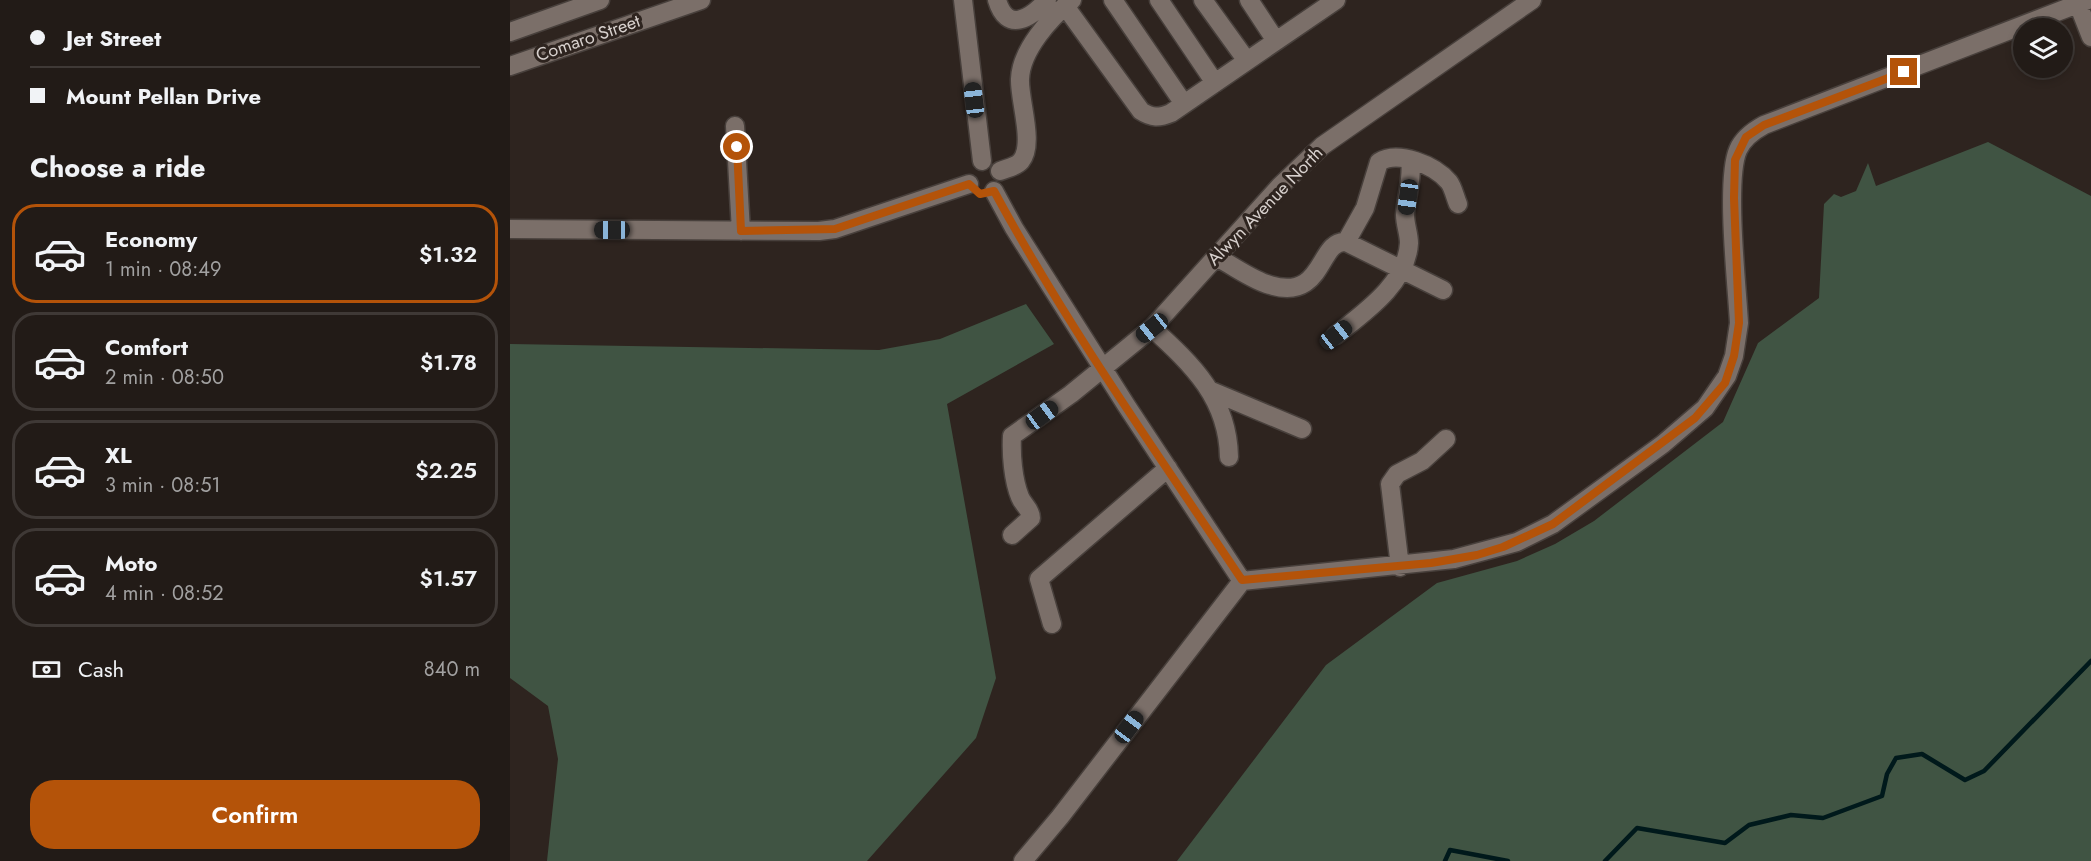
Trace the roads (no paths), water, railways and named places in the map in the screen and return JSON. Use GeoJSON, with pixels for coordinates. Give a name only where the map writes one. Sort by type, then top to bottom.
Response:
{"type":"FeatureCollection","features":[{"type":"Feature","properties":{"kind":"street","name":"Comaro Street"},"geometry":{"type":"LineString","coordinates":[[510,32],[561,6],[600,0]]}},
{"type":"Feature","properties":{"kind":"street","name":"Comaro Street"},"geometry":{"type":"LineString","coordinates":[[510,66],[701,0]]}},
{"type":"Feature","properties":{"kind":"street"},"geometry":{"type":"LineString","coordinates":[[997,0],[1002,11],[1012,19],[1021,21],[1028,19],[1047,0]]}},
{"type":"Feature","properties":{"kind":"street"},"geometry":{"type":"LineString","coordinates":[[1113,0],[1184,104]]}},
{"type":"Feature","properties":{"kind":"street"},"geometry":{"type":"LineString","coordinates":[[1159,0],[1215,82]]}},
{"type":"Feature","properties":{"kind":"street"},"geometry":{"type":"LineString","coordinates":[[1203,0],[1247,61]]}},
{"type":"Feature","properties":{"kind":"street"},"geometry":{"type":"LineString","coordinates":[[1249,0],[1276,41]]}},
{"type":"Feature","properties":{"kind":"street"},"geometry":{"type":"LineString","coordinates":[[1000,171],[1015,165],[1024,155],[1027,142],[1020,79],[1023,62],[1030,48],[1068,3],[1141,111],[1150,117],[1159,117],[1184,104],[1276,41],[1315,6],[1336,0]]}},
{"type":"Feature","properties":{"kind":"street","name":"Alwyn Avenue North"},"geometry":{"type":"LineString","coordinates":[[1012,535],[1031,518],[1031,514],[1020,498],[1015,476],[1012,436],[1104,371],[1152,328],[1280,186],[1322,146],[1532,0]]}},
{"type":"Feature","properties":{"kind":"street"},"geometry":{"type":"LineString","coordinates":[[1023,861],[1060,817],[1242,580],[1401,567],[1477,555],[1517,542],[1553,524],[1671,438],[1711,402],[1727,376],[1738,334],[1734,180],[1738,151],[1752,132],[2083,2],[2091,37]]}},
{"type":"Feature","properties":{"kind":"street"},"geometry":{"type":"LineString","coordinates":[[962,3],[982,160]]}},
{"type":"Feature","properties":{"kind":"street"},"geometry":{"type":"LineString","coordinates":[[735,126],[741,231]]}},
{"type":"Feature","properties":{"kind":"street"},"geometry":{"type":"LineString","coordinates":[[1216,257],[1272,286],[1292,288],[1309,282],[1334,246],[1346,242],[1365,208],[1379,162],[1387,157],[1410,160],[1436,171],[1450,183],[1458,204]]}},
{"type":"Feature","properties":{"kind":"street"},"geometry":{"type":"LineString","coordinates":[[982,160],[989,161],[1000,171],[1001,178],[994,191],[980,194],[969,184],[969,169],[982,160]]}},
{"type":"Feature","properties":{"kind":"street"},"geometry":{"type":"LineString","coordinates":[[1336,335],[1381,296],[1401,270],[1409,242],[1405,217],[1411,180],[1410,160]]}},
{"type":"Feature","properties":{"kind":"street"},"geometry":{"type":"LineString","coordinates":[[510,229],[741,231],[835,229],[969,184]]}},
{"type":"Feature","properties":{"kind":"street"},"geometry":{"type":"LineString","coordinates":[[994,191],[1014,228],[1104,371],[1242,580]]}},
{"type":"Feature","properties":{"kind":"street"},"geometry":{"type":"LineString","coordinates":[[1346,242],[1443,290]]}},
{"type":"Feature","properties":{"kind":"street"},"geometry":{"type":"LineString","coordinates":[[1152,328],[1184,357],[1218,403],[1227,425],[1229,457]]}},
{"type":"Feature","properties":{"kind":"street"},"geometry":{"type":"LineString","coordinates":[[1209,390],[1302,429]]}},
{"type":"Feature","properties":{"kind":"street"},"geometry":{"type":"LineString","coordinates":[[1401,567],[1390,484],[1397,474],[1422,461],[1446,439]]}},
{"type":"Feature","properties":{"kind":"street"},"geometry":{"type":"LineString","coordinates":[[1052,624],[1039,579],[1168,468]]}},
{"type":"Feature","properties":{"kind":"waterway"},"geometry":{"type":"LineString","coordinates":[[1605,861],[1637,828],[1725,843],[1749,825],[1791,815],[1823,818],[1882,796],[1887,774],[1896,758],[1922,754],[1965,780],[1984,771],[2091,661]]}},
{"type":"Feature","properties":{"kind":"waterway"},"geometry":{"type":"LineString","coordinates":[[1445,861],[1450,850],[1508,861]]}}]}
